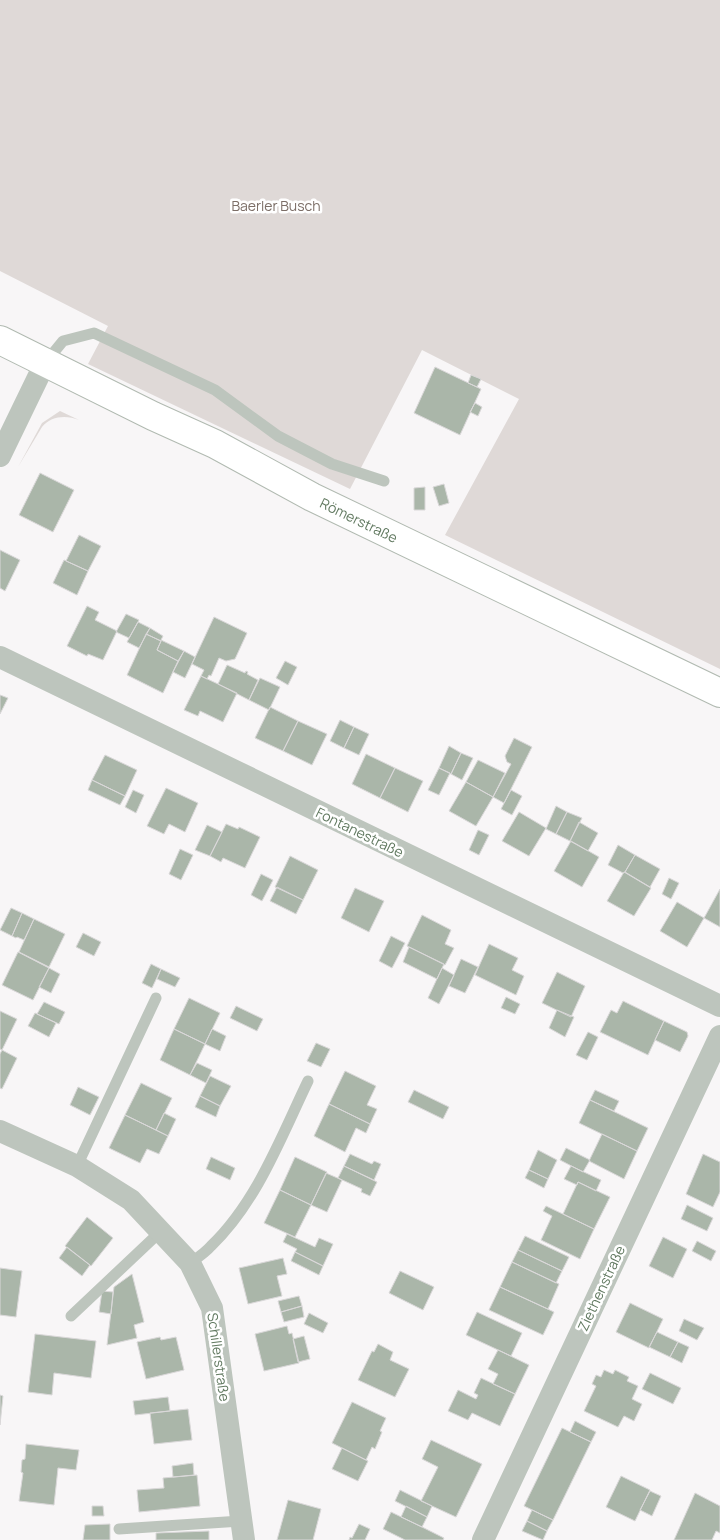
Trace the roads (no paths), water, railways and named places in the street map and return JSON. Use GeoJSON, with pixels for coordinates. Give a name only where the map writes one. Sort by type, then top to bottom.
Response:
{"type":"FeatureCollection","features":[{"type":"Feature","properties":{"kind":"main road","name":"Römerstraße"},"geometry":{"type":"LineString","coordinates":[[0,340],[215,444],[312,497],[720,693]]}},
{"type":"Feature","properties":{"kind":"street"},"geometry":{"type":"LineString","coordinates":[[0,456],[45,363]]}},
{"type":"Feature","properties":{"kind":"street","name":"Fontanestraße"},"geometry":{"type":"LineString","coordinates":[[0,658],[720,1006]]}},
{"type":"Feature","properties":{"kind":"street","name":"Ziethenstraße"},"geometry":{"type":"LineString","coordinates":[[483,1540],[720,1036]]}},
{"type":"Feature","properties":{"kind":"street","name":"Schillerstraße"},"geometry":{"type":"LineString","coordinates":[[0,1131],[77,1166],[131,1200],[190,1263],[212,1308],[242,1531]]}},
{"type":"Feature","properties":{"kind":"lane"},"geometry":{"type":"LineString","coordinates":[[45,363],[63,341],[94,333],[215,390],[278,436],[332,464],[384,481]]}},
{"type":"Feature","properties":{"kind":"lane"},"geometry":{"type":"LineString","coordinates":[[77,1166],[156,998]]}},
{"type":"Feature","properties":{"kind":"lane"},"geometry":{"type":"LineString","coordinates":[[190,1263],[211,1247],[238,1215],[262,1176],[308,1081]]}},
{"type":"Feature","properties":{"kind":"lane"},"geometry":{"type":"LineString","coordinates":[[71,1316],[160,1232]]}},
{"type":"Feature","properties":{"kind":"lane"},"geometry":{"type":"LineString","coordinates":[[119,1529],[242,1531]]}},
{"type":"Feature","properties":{"kind":"park label","name":"Baerler Busch"},"geometry":{"type":"Point","coordinates":[276,205]}}]}
